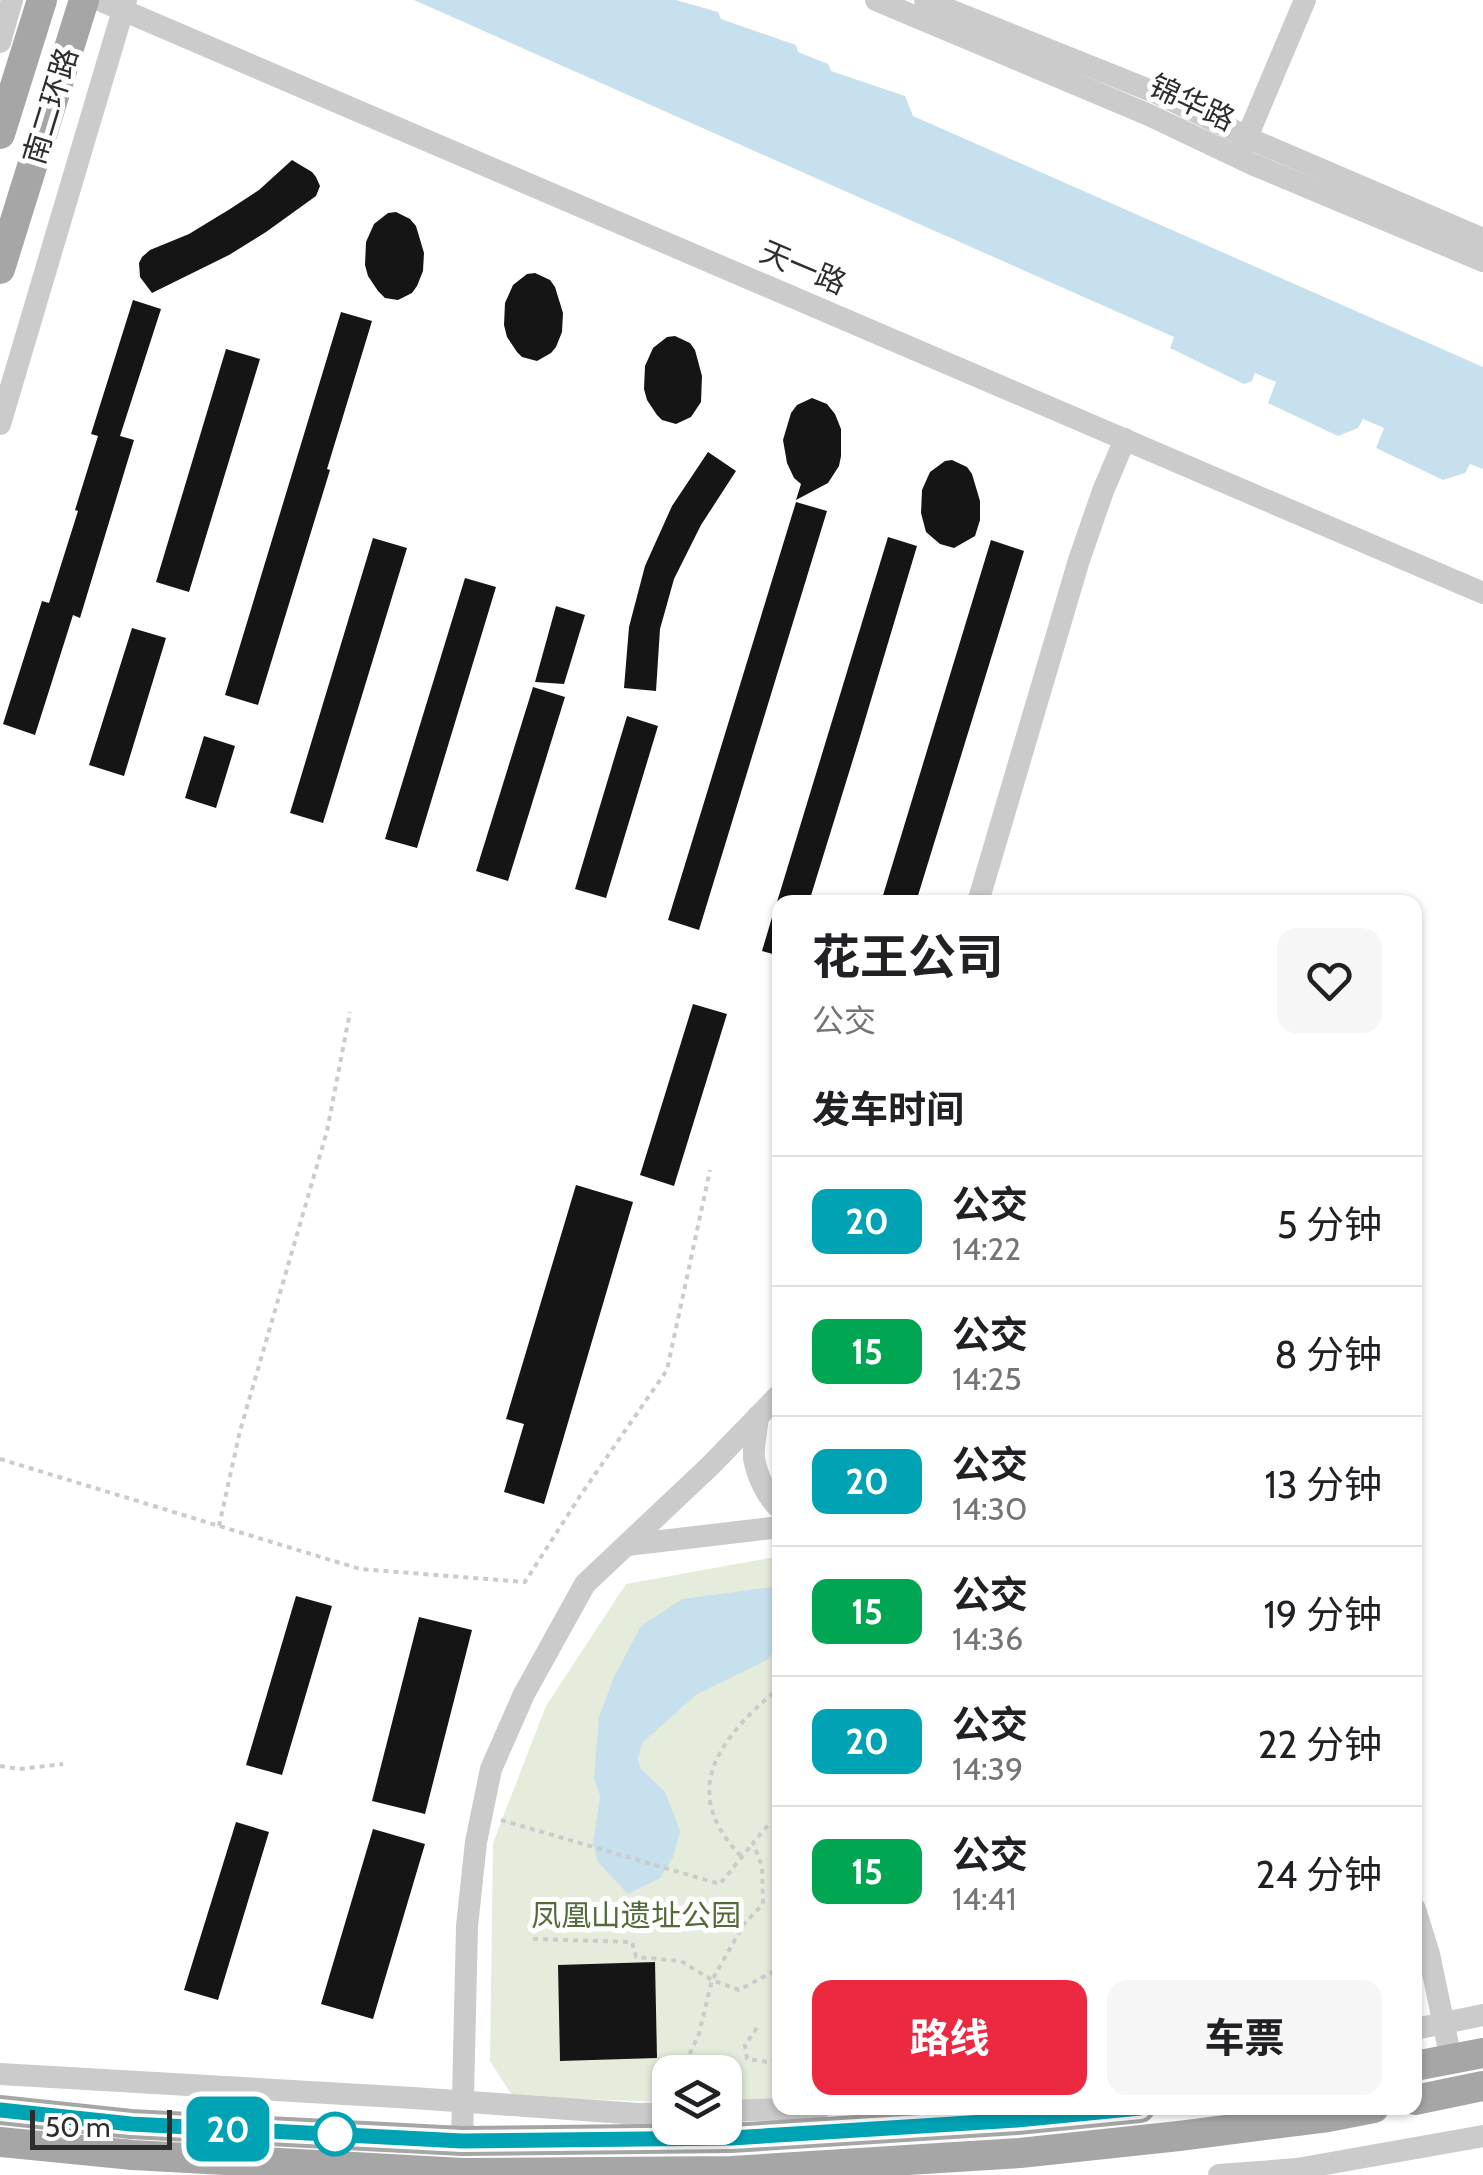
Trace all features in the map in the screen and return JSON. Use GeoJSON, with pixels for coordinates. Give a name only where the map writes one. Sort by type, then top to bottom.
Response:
{"type":"FeatureCollection","features":[{"type":"Feature","properties":{"kind":"main road","name":"南二环路"},"geometry":{"type":"LineString","coordinates":[[0,134],[42,0]]}},
{"type":"Feature","properties":{"kind":"main road","name":"南二环路"},"geometry":{"type":"LineString","coordinates":[[0,269],[84,0]]}},
{"type":"Feature","properties":{"kind":"main road"},"geometry":{"type":"LineString","coordinates":[[1422,2065],[1483,2053]]}},
{"type":"Feature","properties":{"kind":"main road"},"geometry":{"type":"LineString","coordinates":[[1422,2099],[1483,2086]]}},
{"type":"Feature","properties":{"kind":"main road"},"geometry":{"type":"LineString","coordinates":[[0,2110],[131,2124],[462,2141],[732,2138],[1068,2115]]}},
{"type":"Feature","properties":{"kind":"main road"},"geometry":{"type":"LineString","coordinates":[[0,2142],[133,2156],[463,2173],[732,2170],[1020,2152],[1334,2115]]}},
{"type":"Feature","properties":{"kind":"street"},"geometry":{"type":"LineString","coordinates":[[0,42],[12,0]]}},
{"type":"Feature","properties":{"kind":"street","name":"天一路"},"geometry":{"type":"LineString","coordinates":[[100,0],[124,5],[1483,592]]}},
{"type":"Feature","properties":{"kind":"street","name":"锦华路"},"geometry":{"type":"LineString","coordinates":[[876,0],[1133,108],[1483,239]]}},
{"type":"Feature","properties":{"kind":"street","name":"锦华路"},"geometry":{"type":"LineString","coordinates":[[925,0],[1159,94],[1243,147],[1483,261]]}},
{"type":"Feature","properties":{"kind":"street"},"geometry":{"type":"LineString","coordinates":[[1243,147],[1305,0]]}},
{"type":"Feature","properties":{"kind":"street"},"geometry":{"type":"LineString","coordinates":[[0,424],[124,5]]}},
{"type":"Feature","properties":{"kind":"street"},"geometry":{"type":"LineString","coordinates":[[980,895],[1079,560],[1125,439]]}},
{"type":"Feature","properties":{"kind":"street"},"geometry":{"type":"LineString","coordinates":[[462,2141],[467,1926],[476,1842],[490,1769],[524,1694],[586,1584],[772,1402]]}},
{"type":"Feature","properties":{"kind":"street"},"geometry":{"type":"LineString","coordinates":[[758,1416],[754,1456],[772,1500]]}},
{"type":"Feature","properties":{"kind":"street"},"geometry":{"type":"LineString","coordinates":[[627,1545],[772,1528]]}},
{"type":"Feature","properties":{"kind":"street"},"geometry":{"type":"LineString","coordinates":[[1422,1931],[1451,2059]]}},
{"type":"Feature","properties":{"kind":"street"},"geometry":{"type":"LineString","coordinates":[[1422,2027],[1483,2015]]}},
{"type":"Feature","properties":{"kind":"street"},"geometry":{"type":"LineString","coordinates":[[0,2074],[652,2114]]}},
{"type":"Feature","properties":{"kind":"street"},"geometry":{"type":"LineString","coordinates":[[742,2110],[772,2110]]}},
{"type":"Feature","properties":{"kind":"street"},"geometry":{"type":"LineString","coordinates":[[1219,2175],[1298,2169],[1483,2136]]}},
{"type":"Feature","properties":{"kind":"path"},"geometry":{"type":"LineString","coordinates":[[219,1526],[240,1431],[327,1131],[350,1012]]}},
{"type":"Feature","properties":{"kind":"path"},"geometry":{"type":"LineString","coordinates":[[0,1459],[360,1569],[526,1582],[667,1370],[710,1170]]}},
{"type":"Feature","properties":{"kind":"path"},"geometry":{"type":"LineString","coordinates":[[742,1858],[724,1839],[713,1816],[710,1771],[717,1754],[772,1695]]}},
{"type":"Feature","properties":{"kind":"path"},"geometry":{"type":"LineString","coordinates":[[0,1766],[18,1769],[63,1764]]}},
{"type":"Feature","properties":{"kind":"path"},"geometry":{"type":"LineString","coordinates":[[501,1820],[720,1884],[770,1823]]}},
{"type":"Feature","properties":{"kind":"path"},"geometry":{"type":"LineString","coordinates":[[688,2055],[699,2034],[712,1980],[744,1924],[763,1904],[762,1866],[754,1844]]}},
{"type":"Feature","properties":{"kind":"path"},"geometry":{"type":"LineString","coordinates":[[533,1939],[632,1942],[636,1957],[681,1962],[739,1990],[772,1972]]}},
{"type":"Feature","properties":{"kind":"path"},"geometry":{"type":"LineString","coordinates":[[757,2028],[746,2045],[747,2059],[772,2061]]}},
{"type":"Feature","properties":{"kind":"green space","name":"凤凰山遗址公园"},"geometry":{"type":"Polygon","coordinates":[[[772,1557],[772,2100],[742,2102],[742,2055],[652,2055],[652,2101],[513,2097],[490,2061],[493,1843],[546,1706],[626,1584],[772,1557]]]}},
{"type":"Feature","properties":{"kind":"water"},"geometry":{"type":"Polygon","coordinates":[[[414,0],[676,0],[718,12],[721,19],[796,45],[798,52],[828,64],[831,71],[905,96],[913,116],[1483,367],[1483,469],[1470,464],[1465,473],[1443,480],[1376,448],[1384,428],[1363,419],[1358,428],[1338,436],[1268,403],[1276,382],[1255,373],[1252,381],[1244,384],[1170,348],[1174,337],[414,0]]]}},
{"type":"Feature","properties":{"kind":"water"},"geometry":{"type":"Polygon","coordinates":[[[772,1587],[772,1654],[697,1694],[642,1743],[640,1768],[665,1792],[680,1831],[673,1857],[660,1878],[628,1894],[598,1862],[593,1844],[600,1796],[594,1779],[599,1717],[614,1677],[641,1626],[682,1599],[772,1587]]]}},
{"type":"Feature","properties":{"kind":"building"},"geometry":{"type":"Polygon","coordinates":[[[292,160],[316,177],[320,186],[316,196],[229,255],[152,293],[140,277],[142,257],[230,209],[259,190],[292,160]]]}},
{"type":"Feature","properties":{"kind":"building"},"geometry":{"type":"Polygon","coordinates":[[[396,212],[416,226],[424,253],[417,286],[398,300],[385,298],[378,291],[365,265],[366,242],[374,224],[396,212]]]}},
{"type":"Feature","properties":{"kind":"building"},"geometry":{"type":"Polygon","coordinates":[[[535,273],[555,287],[563,313],[556,347],[537,361],[517,352],[504,325],[505,303],[513,285],[535,273]]]}},
{"type":"Feature","properties":{"kind":"building"},"geometry":{"type":"Polygon","coordinates":[[[133,300],[161,309],[120,436],[134,440],[80,618],[73,615],[35,735],[3,724],[42,601],[49,603],[78,511],[75,510],[98,436],[91,434],[133,300]]]}},
{"type":"Feature","properties":{"kind":"building"},"geometry":{"type":"Polygon","coordinates":[[[341,312],[372,321],[258,705],[225,695],[341,312]]]}},
{"type":"Feature","properties":{"kind":"building"},"geometry":{"type":"Polygon","coordinates":[[[675,336],[695,350],[702,376],[701,402],[691,417],[676,424],[657,415],[644,389],[645,366],[653,348],[675,336]]]}},
{"type":"Feature","properties":{"kind":"building"},"geometry":{"type":"Polygon","coordinates":[[[226,349],[260,359],[189,592],[156,582],[226,349]]]}},
{"type":"Feature","properties":{"kind":"building"},"geometry":{"type":"Polygon","coordinates":[[[812,398],[827,404],[835,414],[841,429],[841,456],[828,483],[796,500],[801,484],[787,463],[783,440],[791,413],[797,405],[812,398]]]}},
{"type":"Feature","properties":{"kind":"building"},"geometry":{"type":"Polygon","coordinates":[[[708,452],[736,471],[701,525],[674,579],[660,629],[656,691],[624,688],[629,627],[645,566],[672,506],[708,452]]]}},
{"type":"Feature","properties":{"kind":"building"},"geometry":{"type":"Polygon","coordinates":[[[952,460],[972,474],[980,501],[975,536],[954,548],[940,544],[926,532],[921,513],[922,490],[930,472],[952,460]]]}},
{"type":"Feature","properties":{"kind":"building"},"geometry":{"type":"Polygon","coordinates":[[[796,502],[827,511],[699,930],[668,920],[796,502]]]}},
{"type":"Feature","properties":{"kind":"building"},"geometry":{"type":"Polygon","coordinates":[[[888,537],[917,546],[811,895],[779,895],[888,537]]]}},
{"type":"Feature","properties":{"kind":"building"},"geometry":{"type":"Polygon","coordinates":[[[373,538],[407,548],[323,823],[290,813],[373,538]]]}},
{"type":"Feature","properties":{"kind":"building"},"geometry":{"type":"Polygon","coordinates":[[[991,540],[1024,551],[918,895],[883,895],[991,540]]]}},
{"type":"Feature","properties":{"kind":"building"},"geometry":{"type":"Polygon","coordinates":[[[465,578],[496,587],[417,848],[385,839],[465,578]]]}},
{"type":"Feature","properties":{"kind":"building"},"geometry":{"type":"Polygon","coordinates":[[[556,606],[585,615],[564,684],[535,682],[556,606]]]}},
{"type":"Feature","properties":{"kind":"building"},"geometry":{"type":"Polygon","coordinates":[[[132,628],[166,638],[124,776],[89,765],[132,628]]]}},
{"type":"Feature","properties":{"kind":"building"},"geometry":{"type":"Polygon","coordinates":[[[533,687],[565,697],[508,881],[476,871],[533,687]]]}},
{"type":"Feature","properties":{"kind":"building"},"geometry":{"type":"Polygon","coordinates":[[[627,716],[658,726],[606,898],[575,889],[627,716]]]}},
{"type":"Feature","properties":{"kind":"building"},"geometry":{"type":"Polygon","coordinates":[[[204,736],[235,746],[216,808],[185,798],[204,736]]]}},
{"type":"Feature","properties":{"kind":"building"},"geometry":{"type":"Polygon","coordinates":[[[772,917],[772,954],[762,951],[772,917]]]}},
{"type":"Feature","properties":{"kind":"building"},"geometry":{"type":"Polygon","coordinates":[[[693,1004],[727,1014],[674,1186],[640,1175],[693,1004]]]}},
{"type":"Feature","properties":{"kind":"building"},"geometry":{"type":"Polygon","coordinates":[[[576,1185],[633,1202],[544,1504],[504,1492],[524,1424],[506,1419],[576,1185]]]}},
{"type":"Feature","properties":{"kind":"building"},"geometry":{"type":"Polygon","coordinates":[[[296,1596],[332,1606],[282,1775],[246,1765],[296,1596]]]}},
{"type":"Feature","properties":{"kind":"building"},"geometry":{"type":"Polygon","coordinates":[[[419,1617],[472,1630],[425,1814],[372,1801],[419,1617]]]}},
{"type":"Feature","properties":{"kind":"building"},"geometry":{"type":"Polygon","coordinates":[[[236,1822],[269,1832],[218,2000],[184,1990],[236,1822]]]}},
{"type":"Feature","properties":{"kind":"building"},"geometry":{"type":"Polygon","coordinates":[[[373,1829],[425,1844],[373,2019],[321,2004],[373,1829]]]}},
{"type":"Feature","properties":{"kind":"building"},"geometry":{"type":"Polygon","coordinates":[[[655,1962],[657,2055],[560,2061],[558,1965],[655,1962]]]}},
{"type":"Feature","properties":{"kind":"bus line","name":"20"},"geometry":{"type":"LineString","coordinates":[[0,2110],[131,2124],[462,2141],[732,2138],[1068,2115]]}}]}
